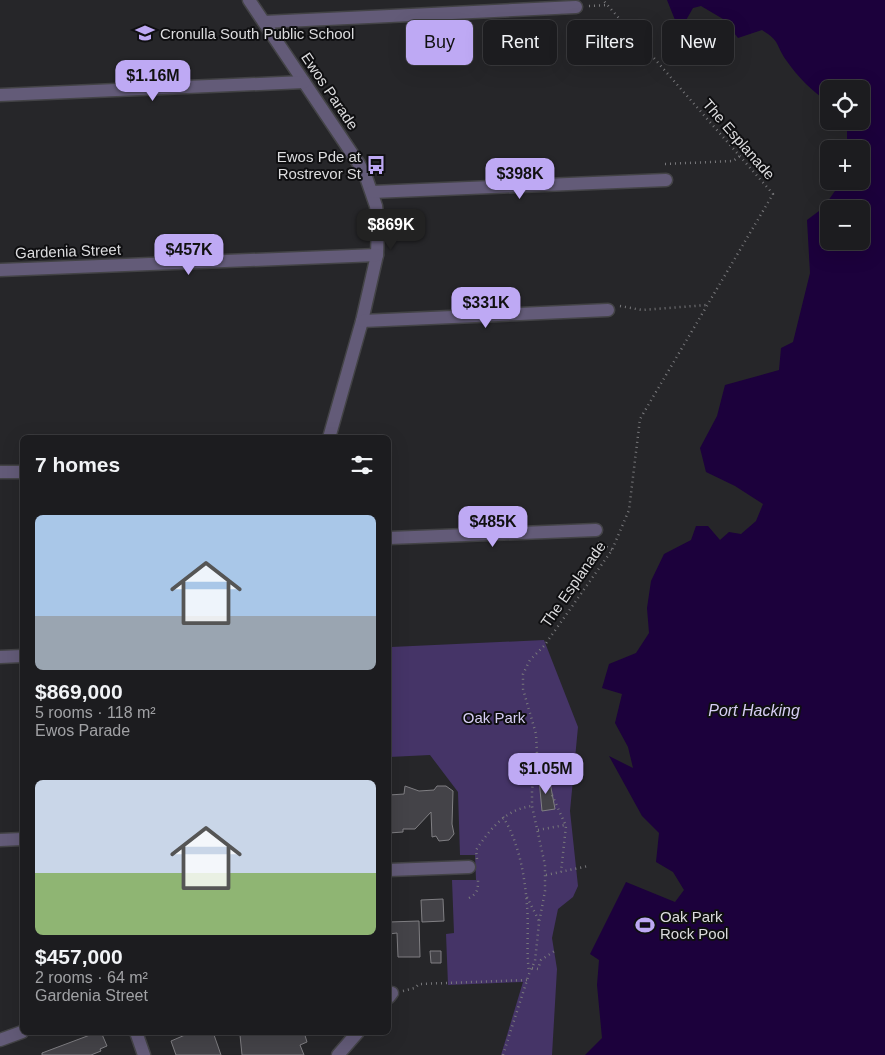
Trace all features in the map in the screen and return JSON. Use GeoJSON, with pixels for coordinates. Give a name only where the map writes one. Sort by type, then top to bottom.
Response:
{"type":"FeatureCollection","features":[{"type":"Feature","properties":{"kind":"street","name":"Ewos Parade"},"geometry":{"type":"LineString","coordinates":[[249,0],[359,164],[372,192],[378,222],[377,255],[362,321],[330,435]]}},
{"type":"Feature","properties":{"kind":"street"},"geometry":{"type":"LineString","coordinates":[[264,22],[576,7]]}},
{"type":"Feature","properties":{"kind":"street"},"geometry":{"type":"LineString","coordinates":[[0,95],[304,82]]}},
{"type":"Feature","properties":{"kind":"street"},"geometry":{"type":"LineString","coordinates":[[372,192],[666,180]]}},
{"type":"Feature","properties":{"kind":"street","name":"Gardenia Street"},"geometry":{"type":"LineString","coordinates":[[0,270],[377,255]]}},
{"type":"Feature","properties":{"kind":"street"},"geometry":{"type":"LineString","coordinates":[[362,321],[608,310]]}},
{"type":"Feature","properties":{"kind":"street"},"geometry":{"type":"LineString","coordinates":[[0,472],[20,472]]}},
{"type":"Feature","properties":{"kind":"street"},"geometry":{"type":"LineString","coordinates":[[391,538],[596,530]]}},
{"type":"Feature","properties":{"kind":"street"},"geometry":{"type":"LineString","coordinates":[[0,657],[20,656]]}},
{"type":"Feature","properties":{"kind":"street"},"geometry":{"type":"LineString","coordinates":[[0,840],[20,840]]}},
{"type":"Feature","properties":{"kind":"street"},"geometry":{"type":"LineString","coordinates":[[391,870],[474,865]]}},
{"type":"Feature","properties":{"kind":"street"},"geometry":{"type":"LineString","coordinates":[[0,1040],[20,1033]]}},
{"type":"Feature","properties":{"kind":"street"},"geometry":{"type":"LineString","coordinates":[[137,1035],[144,1055]]}},
{"type":"Feature","properties":{"kind":"street"},"geometry":{"type":"LineString","coordinates":[[338,1055],[355,1035]]}},
{"type":"Feature","properties":{"kind":"path","name":"The Esplanade"},"geometry":{"type":"LineString","coordinates":[[503,1055],[535,961],[546,874],[532,806],[537,744],[535,728],[523,689],[523,674],[530,660],[544,646],[612,550],[629,510],[640,419],[773,194],[603,0]]}},
{"type":"Feature","properties":{"kind":"path"},"geometry":{"type":"LineString","coordinates":[[576,7],[607,5]]}},
{"type":"Feature","properties":{"kind":"path"},"geometry":{"type":"LineString","coordinates":[[665,164],[733,161],[740,156]]}},
{"type":"Feature","properties":{"kind":"path"},"geometry":{"type":"LineString","coordinates":[[608,310],[623,305],[642,310],[707,305]]}},
{"type":"Feature","properties":{"kind":"path"},"geometry":{"type":"LineString","coordinates":[[552,796],[565,825],[561,872]]}},
{"type":"Feature","properties":{"kind":"path"},"geometry":{"type":"LineString","coordinates":[[469,898],[475,894],[478,888],[474,865],[476,850],[502,818],[516,809],[532,806]]}},
{"type":"Feature","properties":{"kind":"path"},"geometry":{"type":"LineString","coordinates":[[502,818],[514,844],[526,896],[529,974]]}},
{"type":"Feature","properties":{"kind":"path"},"geometry":{"type":"LineString","coordinates":[[538,830],[565,825]]}},
{"type":"Feature","properties":{"kind":"path"},"geometry":{"type":"LineString","coordinates":[[546,874],[588,866]]}},
{"type":"Feature","properties":{"kind":"path"},"geometry":{"type":"LineString","coordinates":[[526,896],[539,923]]}},
{"type":"Feature","properties":{"kind":"path"},"geometry":{"type":"LineString","coordinates":[[532,968],[538,969],[541,960],[556,950]]}},
{"type":"Feature","properties":{"kind":"path"},"geometry":{"type":"LineString","coordinates":[[391,995],[415,988],[419,984],[527,980]]}},
{"type":"Feature","properties":{"kind":"green space","name":"Oak Park"},"geometry":{"type":"Polygon","coordinates":[[[544,640],[578,727],[570,811],[578,886],[573,897],[558,909],[552,938],[557,969],[552,1055],[501,1055],[523,982],[448,985],[446,934],[454,933],[452,880],[476,880],[475,855],[460,855],[458,792],[430,755],[391,757],[391,647],[544,640]]]}},
{"type":"Feature","properties":{"kind":"water","name":"Port Hacking"},"geometry":{"type":"Polygon","coordinates":[[[667,0],[885,0],[885,1055],[585,1055],[602,1038],[597,985],[599,960],[590,954],[626,882],[675,902],[684,890],[673,872],[656,862],[659,833],[642,816],[609,756],[633,768],[628,747],[615,723],[622,694],[602,688],[609,664],[636,653],[649,633],[647,608],[651,581],[664,554],[691,540],[696,526],[708,526],[720,540],[729,532],[741,534],[756,521],[763,504],[735,486],[706,472],[700,448],[717,416],[725,385],[779,370],[781,348],[793,342],[810,273],[807,220],[820,210],[820,250],[870,250],[870,200],[829,200],[836,190],[870,190],[870,140],[847,140],[847,130],[870,130],[870,80],[820,80],[820,96],[800,78],[786,60],[775,41],[768,34],[762,30],[738,38],[734,33],[734,20],[724,20],[701,6],[693,8],[686,20],[675,20],[667,0]]]}},
{"type":"Feature","properties":{"kind":"building"},"geometry":{"type":"Polygon","coordinates":[[[549,777],[555,809],[542,811],[539,779],[549,777]]]}},
{"type":"Feature","properties":{"kind":"building"},"geometry":{"type":"Polygon","coordinates":[[[405,786],[419,791],[434,790],[437,786],[446,786],[453,791],[452,824],[454,834],[449,840],[439,841],[436,836],[432,837],[431,812],[415,829],[403,829],[403,832],[391,833],[391,795],[404,794],[405,786]]]}},
{"type":"Feature","properties":{"kind":"building"},"geometry":{"type":"Polygon","coordinates":[[[443,899],[444,921],[422,922],[421,900],[443,899]]]}},
{"type":"Feature","properties":{"kind":"building"},"geometry":{"type":"Polygon","coordinates":[[[419,921],[420,957],[398,957],[397,933],[391,934],[391,922],[419,921]]]}},
{"type":"Feature","properties":{"kind":"building"},"geometry":{"type":"Polygon","coordinates":[[[430,951],[441,951],[441,963],[431,963],[430,951]]]}},
{"type":"Feature","properties":{"kind":"building"},"geometry":{"type":"Polygon","coordinates":[[[90,1035],[102,1035],[107,1046],[91,1055],[42,1055],[42,1053],[90,1035]]]}},
{"type":"Feature","properties":{"kind":"building"},"geometry":{"type":"Polygon","coordinates":[[[185,1035],[214,1035],[221,1055],[176,1055],[171,1041],[185,1035]]]}},
{"type":"Feature","properties":{"kind":"building"},"geometry":{"type":"Polygon","coordinates":[[[240,1035],[305,1035],[307,1042],[300,1045],[304,1055],[242,1055],[240,1035]]]}},
{"type":"Feature","properties":{"kind":"place","name":"Cronulla South Public School"},"geometry":{"type":"Point","coordinates":[145,33]}},
{"type":"Feature","properties":{"kind":"place","name":"Ewos Pde at Rostrevor St"},"geometry":{"type":"Point","coordinates":[376,165]}},
{"type":"Feature","properties":{"kind":"place","name":"Oak Park Rock Pool"},"geometry":{"type":"Point","coordinates":[645,925]}}]}
